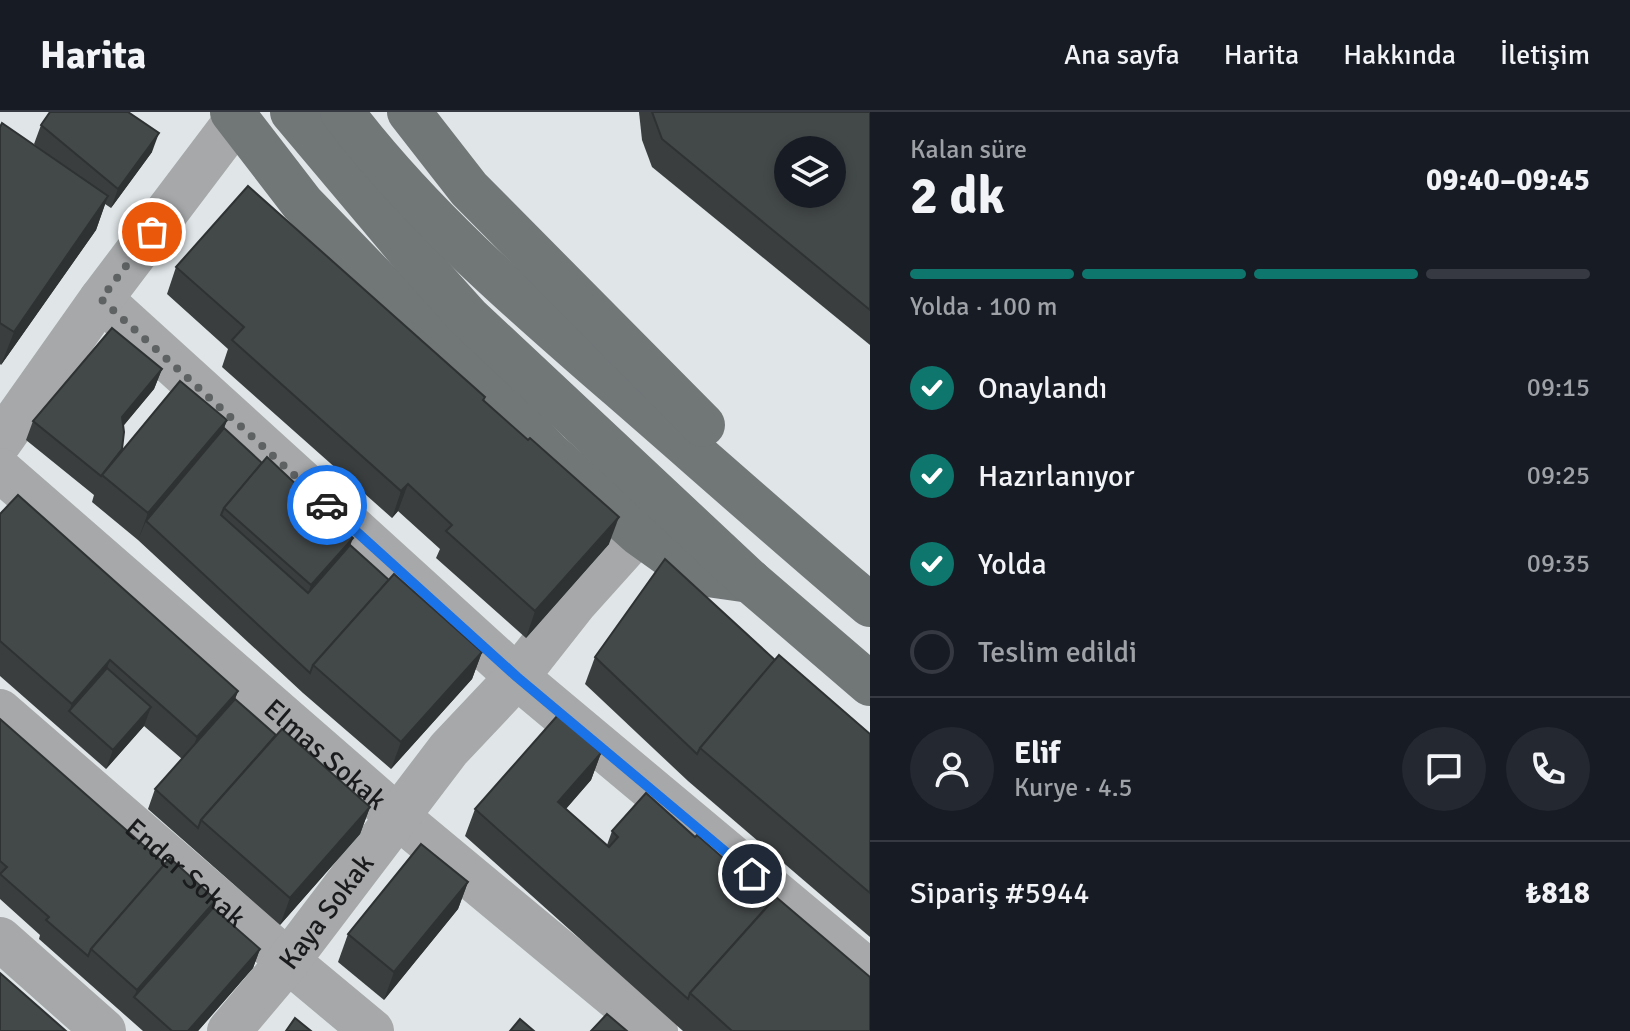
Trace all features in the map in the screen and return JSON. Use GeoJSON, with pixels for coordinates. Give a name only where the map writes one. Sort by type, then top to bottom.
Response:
{"type":"FeatureCollection","features":[{"type":"Feature","properties":{"kind":"main road"},"geometry":{"type":"LineString","coordinates":[[292,112],[468,317],[750,581],[870,684]]}},
{"type":"Feature","properties":{"kind":"main road"},"geometry":{"type":"LineString","coordinates":[[342,112],[431,216],[552,328],[870,605]]}},
{"type":"Feature","properties":{"kind":"main road"},"geometry":{"type":"LineString","coordinates":[[409,112],[469,189],[749,471],[787,534]]}},
{"type":"Feature","properties":{"kind":"main road"},"geometry":{"type":"LineString","coordinates":[[235,116],[302,203],[549,453],[638,533],[694,573],[750,581]]}},
{"type":"Feature","properties":{"kind":"street"},"geometry":{"type":"LineString","coordinates":[[0,442],[235,116]]}},
{"type":"Feature","properties":{"kind":"street"},"geometry":{"type":"LineString","coordinates":[[101,299],[517,677],[870,972]]}},
{"type":"Feature","properties":{"kind":"street","name":"Elmas Sokak"},"geometry":{"type":"LineString","coordinates":[[0,470],[397,816],[656,1031]]}},
{"type":"Feature","properties":{"kind":"street","name":"Kaya Sokak"},"geometry":{"type":"LineString","coordinates":[[229,1031],[288,961],[449,749],[517,677],[576,602],[638,533]]}},
{"type":"Feature","properties":{"kind":"street","name":"Ender Sokak"},"geometry":{"type":"LineString","coordinates":[[0,711],[372,1031]]}},
{"type":"Feature","properties":{"kind":"street"},"geometry":{"type":"LineString","coordinates":[[0,939],[104,1031]]}},
{"type":"Feature","properties":{"kind":"building"},"geometry":{"type":"Polygon","coordinates":[[[50,112],[128,112],[159,133],[118,189],[41,125],[50,112]]]}},
{"type":"Feature","properties":{"kind":"building"},"geometry":{"type":"Polygon","coordinates":[[[652,112],[870,112],[870,310],[662,139],[652,112]]]}},
{"type":"Feature","properties":{"kind":"building"},"geometry":{"type":"Polygon","coordinates":[[[2,123],[108,196],[14,332],[0,323],[2,123]]]}},
{"type":"Feature","properties":{"kind":"building"},"geometry":{"type":"Polygon","coordinates":[[[248,186],[485,397],[483,400],[619,517],[535,611],[446,531],[452,525],[408,484],[401,491],[232,340],[244,327],[176,267],[248,186]]]}},
{"type":"Feature","properties":{"kind":"building"},"geometry":{"type":"Polygon","coordinates":[[[112,328],[162,369],[122,417],[122,449],[101,476],[33,421],[112,328]]]}},
{"type":"Feature","properties":{"kind":"building"},"geometry":{"type":"Polygon","coordinates":[[[180,381],[227,420],[148,513],[102,475],[180,381]]]}},
{"type":"Feature","properties":{"kind":"building"},"geometry":{"type":"Polygon","coordinates":[[[224,428],[262,463],[221,515],[308,593],[350,545],[389,580],[313,665],[310,673],[146,521],[224,428]]]}},
{"type":"Feature","properties":{"kind":"building"},"geometry":{"type":"Polygon","coordinates":[[[267,457],[353,538],[311,585],[224,508],[267,457]]]}},
{"type":"Feature","properties":{"kind":"building"},"geometry":{"type":"Polygon","coordinates":[[[18,495],[238,691],[197,737],[110,660],[72,704],[0,641],[0,514],[18,495]]]}},
{"type":"Feature","properties":{"kind":"building"},"geometry":{"type":"Polygon","coordinates":[[[665,559],[775,660],[697,754],[595,657],[665,559]]]}},
{"type":"Feature","properties":{"kind":"building"},"geometry":{"type":"Polygon","coordinates":[[[394,574],[482,652],[401,742],[313,665],[394,574]]]}},
{"type":"Feature","properties":{"kind":"building"},"geometry":{"type":"Polygon","coordinates":[[[779,655],[870,734],[870,893],[700,748],[779,655]]]}},
{"type":"Feature","properties":{"kind":"building"},"geometry":{"type":"Polygon","coordinates":[[[107,668],[151,707],[113,750],[69,711],[107,668]]]}},
{"type":"Feature","properties":{"kind":"building"},"geometry":{"type":"Polygon","coordinates":[[[235,699],[276,735],[201,820],[198,828],[155,789],[235,699]]]}},
{"type":"Feature","properties":{"kind":"building"},"geometry":{"type":"Polygon","coordinates":[[[558,715],[601,753],[558,802],[609,847],[618,837],[612,831],[646,793],[772,901],[688,999],[475,809],[558,715]]]}},
{"type":"Feature","properties":{"kind":"building"},"geometry":{"type":"Polygon","coordinates":[[[0,719],[165,864],[88,956],[0,874],[7,867],[0,861],[0,719]]]}},
{"type":"Feature","properties":{"kind":"building"},"geometry":{"type":"Polygon","coordinates":[[[282,729],[370,807],[290,898],[201,820],[282,729]]]}},
{"type":"Feature","properties":{"kind":"building"},"geometry":{"type":"Polygon","coordinates":[[[421,844],[468,882],[394,972],[348,934],[421,844]]]}},
{"type":"Feature","properties":{"kind":"building"},"geometry":{"type":"Polygon","coordinates":[[[170,858],[216,900],[137,990],[91,949],[170,858]]]}},
{"type":"Feature","properties":{"kind":"building"},"geometry":{"type":"Polygon","coordinates":[[[776,897],[870,977],[870,1031],[732,1031],[690,993],[776,897]]]}},
{"type":"Feature","properties":{"kind":"building"},"geometry":{"type":"Polygon","coordinates":[[[213,908],[260,949],[188,1031],[172,1031],[134,997],[213,908]]]}},
{"type":"Feature","properties":{"kind":"building"},"geometry":{"type":"Polygon","coordinates":[[[0,973],[66,1031],[0,1031],[0,973]]]}},
{"type":"Feature","properties":{"kind":"building"},"geometry":{"type":"Polygon","coordinates":[[[607,1014],[627,1031],[591,1031],[607,1014]]]}},
{"type":"Feature","properties":{"kind":"building"},"geometry":{"type":"Polygon","coordinates":[[[295,1018],[311,1031],[286,1031],[295,1018]]]}},
{"type":"Feature","properties":{"kind":"building"},"geometry":{"type":"Polygon","coordinates":[[[520,1019],[534,1031],[510,1031],[520,1019]]]}},
{"type":"Feature","properties":{"kind":"way so far"},"geometry":{"type":"LineString","coordinates":[[152,232],[101,299],[327,505]]}},
{"type":"Feature","properties":{"kind":"route"},"geometry":{"type":"LineString","coordinates":[[327,505],[517,677],[752,874]]}}]}
